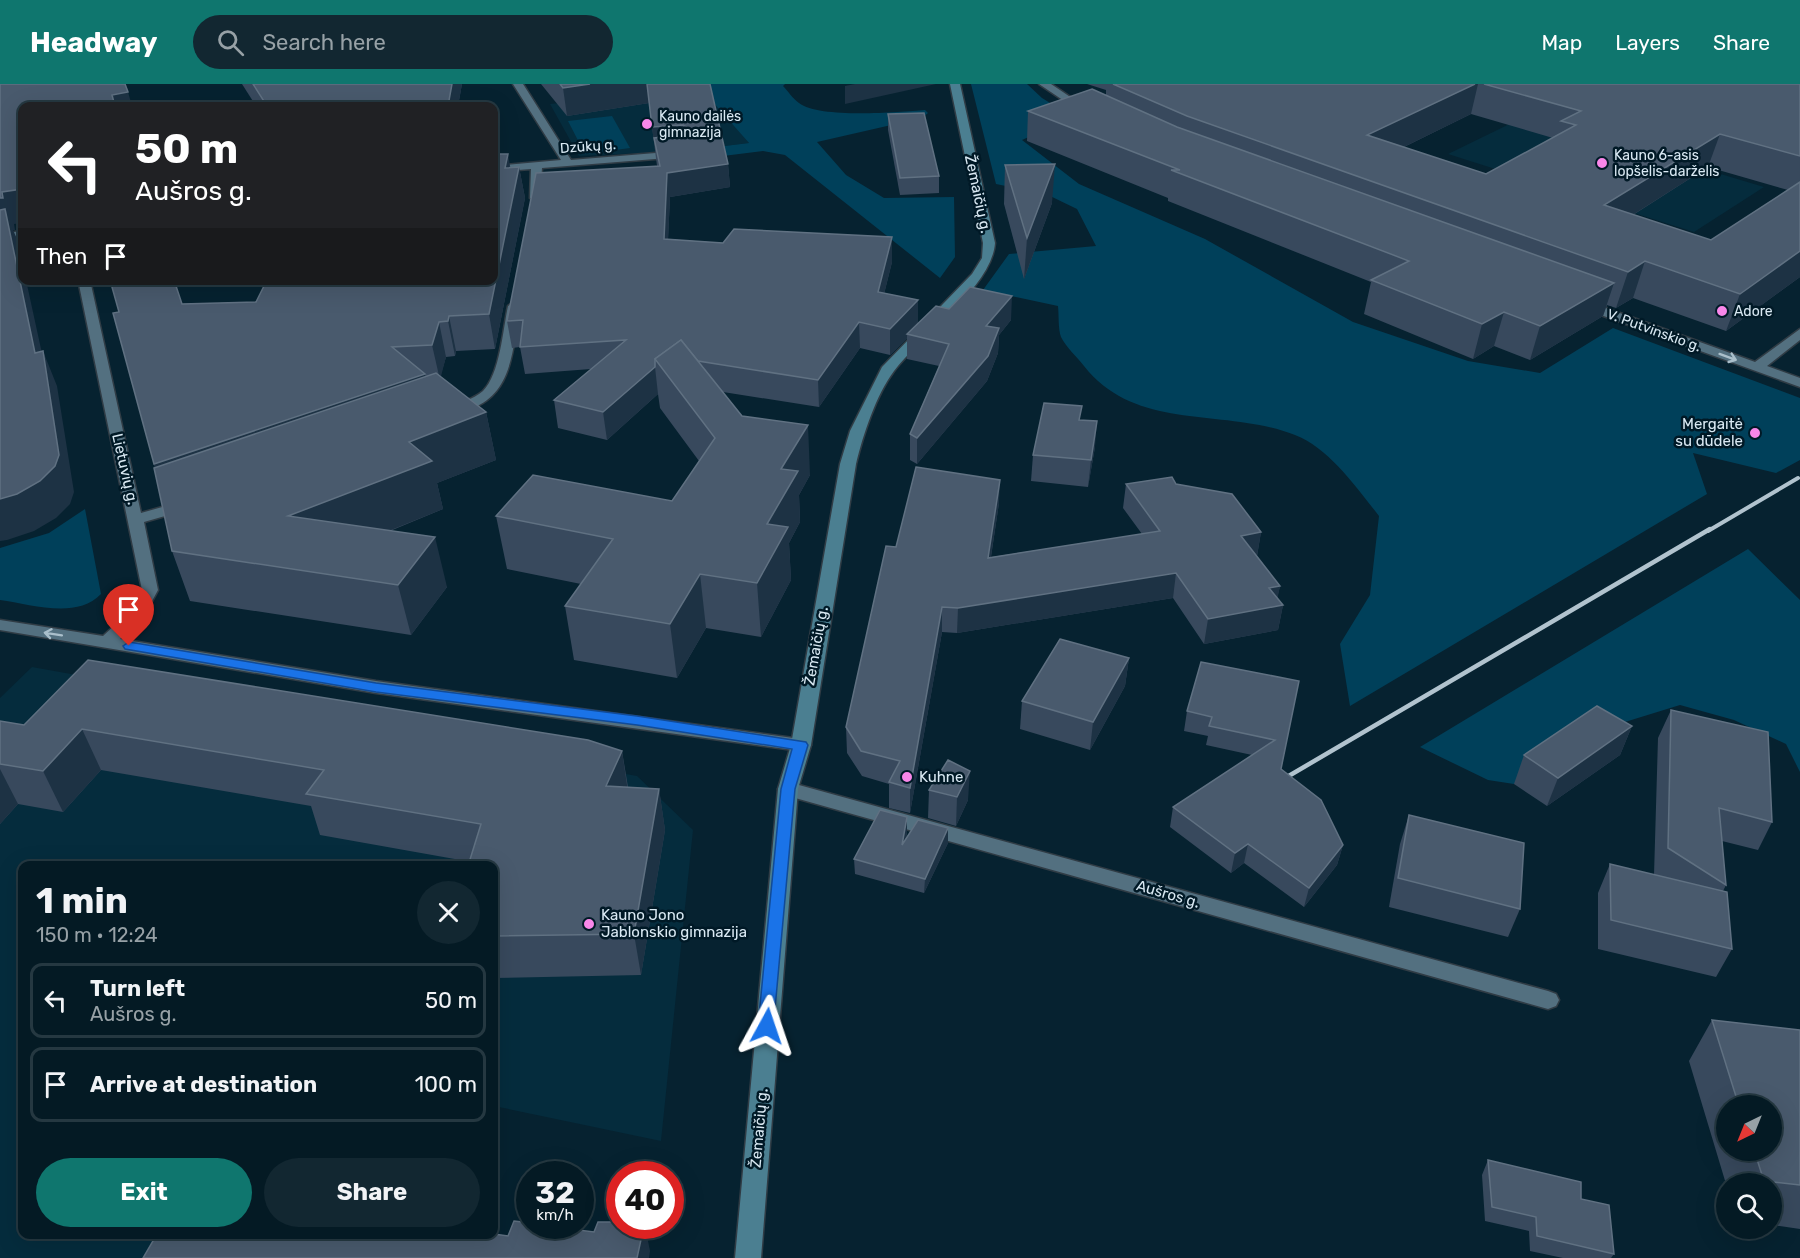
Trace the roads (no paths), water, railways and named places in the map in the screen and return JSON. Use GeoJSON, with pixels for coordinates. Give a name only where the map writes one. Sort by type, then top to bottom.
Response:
{"type":"FeatureCollection","features":[{"type":"Feature","properties":{"kind":"street"},"geometry":{"type":"LineString","coordinates":[[518,84],[567,162]]}},
{"type":"Feature","properties":{"kind":"street","name":"Žemaičių g."},"geometry":{"type":"LineString","coordinates":[[748,1258],[788,789],[801,745],[848,464],[857,430],[887,370],[976,276],[987,258],[989,243],[955,84]]}},
{"type":"Feature","properties":{"kind":"street"},"geometry":{"type":"LineString","coordinates":[[1044,84],[1096,116]]}},
{"type":"Feature","properties":{"kind":"street","name":"Dzūkų g."},"geometry":{"type":"LineString","coordinates":[[498,169],[685,153]]}},
{"type":"Feature","properties":{"kind":"street"},"geometry":{"type":"LineString","coordinates":[[532,205],[537,165]]}},
{"type":"Feature","properties":{"kind":"street"},"geometry":{"type":"LineString","coordinates":[[0,238],[18,236]]}},
{"type":"Feature","properties":{"kind":"street","name":"Lietuvių g."},"geometry":{"type":"LineString","coordinates":[[85,285],[137,519],[150,590],[137,614],[107,642]]}},
{"type":"Feature","properties":{"kind":"street"},"geometry":{"type":"LineString","coordinates":[[431,418],[475,402],[498,382],[516,295]]}},
{"type":"Feature","properties":{"kind":"street","name":"V. Putvinskio g."},"geometry":{"type":"LineString","coordinates":[[1570,299],[1800,383]]}},
{"type":"Feature","properties":{"kind":"street"},"geometry":{"type":"LineString","coordinates":[[1756,368],[1800,333]]}},
{"type":"Feature","properties":{"kind":"street"},"geometry":{"type":"LineString","coordinates":[[137,519],[201,500]]}},
{"type":"Feature","properties":{"kind":"street"},"geometry":{"type":"LineString","coordinates":[[0,625],[376,687],[801,745]]}},
{"type":"Feature","properties":{"kind":"street","name":"Aušros g."},"geometry":{"type":"LineString","coordinates":[[788,789],[1548,1000]]}},
{"type":"Feature","properties":{"kind":"railway"},"geometry":{"type":"LineString","coordinates":[[1708,531],[1798,478]]}},
{"type":"Feature","properties":{"kind":"railway"},"geometry":{"type":"LineString","coordinates":[[1275,784],[1710,529]]}},
{"type":"Feature","properties":{"kind":"place","name":"Kauno dailės gimnazija"},"geometry":{"type":"Point","coordinates":[647,124]}},
{"type":"Feature","properties":{"kind":"place","name":"Kauno 6-asis lopšelis-darželis"},"geometry":{"type":"Point","coordinates":[1602,163]}},
{"type":"Feature","properties":{"kind":"place","name":"Adore"},"geometry":{"type":"Point","coordinates":[1722,311]}},
{"type":"Feature","properties":{"kind":"place","name":"Mergaitė su dūdele"},"geometry":{"type":"Point","coordinates":[1755,433]}},
{"type":"Feature","properties":{"kind":"place","name":"Kuhne"},"geometry":{"type":"Point","coordinates":[907,777]}},
{"type":"Feature","properties":{"kind":"place","name":"Kauno Jono Jablonskio gimnazija"},"geometry":{"type":"Point","coordinates":[589,924]}}]}
